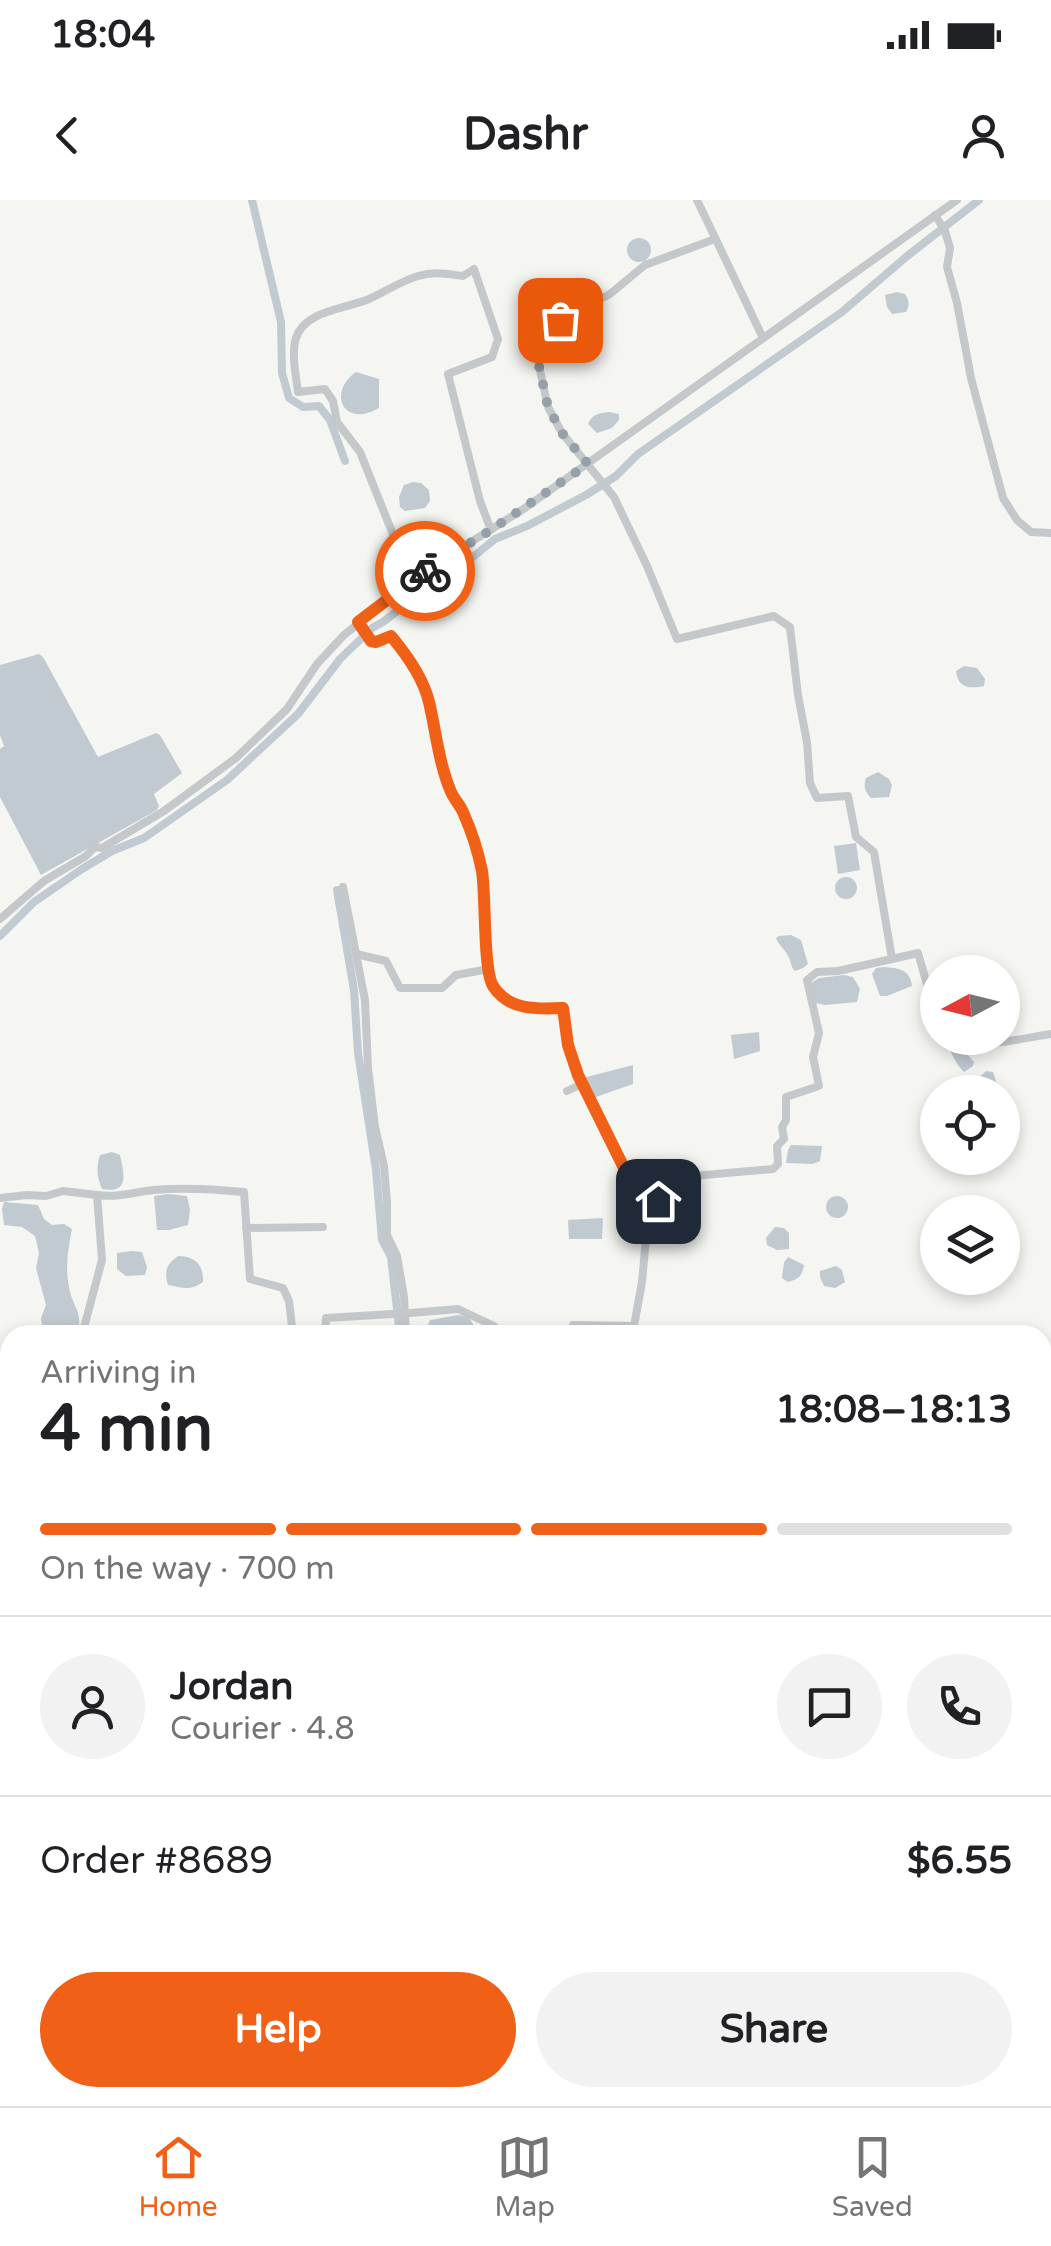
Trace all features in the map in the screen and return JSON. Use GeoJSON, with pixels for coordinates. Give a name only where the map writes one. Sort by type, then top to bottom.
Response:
{"type":"FeatureCollection","features":[{"type":"Feature","properties":{"kind":"street"},"geometry":{"type":"LineString","coordinates":[[697,200],[762,338]]}},
{"type":"Feature","properties":{"kind":"street"},"geometry":{"type":"LineString","coordinates":[[0,919],[95,847],[102,848],[164,811],[236,758],[287,709],[317,664],[428,569],[588,464],[957,200]]}},
{"type":"Feature","properties":{"kind":"street"},"geometry":{"type":"LineString","coordinates":[[937,217],[950,248],[947,267],[1002,498],[1031,532],[1051,533]]}},
{"type":"Feature","properties":{"kind":"street"},"geometry":{"type":"LineString","coordinates":[[715,238],[645,265],[610,294],[560,320],[540,353],[548,407],[562,433],[607,488],[647,566],[677,640],[774,616],[790,627],[810,783],[816,798],[848,796],[856,838],[874,852],[892,959]]}},
{"type":"Feature","properties":{"kind":"street"},"geometry":{"type":"LineString","coordinates":[[395,596],[391,563],[396,542],[360,452],[337,422],[333,401],[325,389],[298,392],[294,366],[296,338],[304,325],[322,314],[364,302],[415,276],[439,272],[463,276],[474,270],[498,338],[492,356],[448,374],[480,502],[491,530]]}},
{"type":"Feature","properties":{"kind":"street"},"geometry":{"type":"LineString","coordinates":[[360,624],[371,641],[391,636],[416,669],[428,700],[452,794],[472,834],[482,870],[493,986],[512,1004],[536,1009],[563,1008],[568,1045],[582,1084],[628,1176],[659,1179],[773,1169],[778,1164],[777,1146],[784,1139],[786,1097],[819,1086],[813,1057],[819,1033],[807,980],[818,972],[918,953],[920,960]]}},
{"type":"Feature","properties":{"kind":"street"},"geometry":{"type":"LineString","coordinates":[[343,886],[365,1000],[368,1068],[384,1166],[386,1235],[397,1256],[405,1325]]}},
{"type":"Feature","properties":{"kind":"street"},"geometry":{"type":"LineString","coordinates":[[356,954],[386,962],[400,988],[442,988],[456,974],[489,969]]}},
{"type":"Feature","properties":{"kind":"street"},"geometry":{"type":"LineString","coordinates":[[1020,1038],[1051,1034]]}},
{"type":"Feature","properties":{"kind":"street"},"geometry":{"type":"LineString","coordinates":[[567,1090],[582,1084]]}},
{"type":"Feature","properties":{"kind":"street"},"geometry":{"type":"LineString","coordinates":[[634,1325],[649,1206],[658,1201],[659,1179]]}},
{"type":"Feature","properties":{"kind":"street"},"geometry":{"type":"LineString","coordinates":[[0,1198],[46,1196],[63,1191],[115,1198],[151,1190],[244,1192],[250,1279],[282,1288],[289,1301],[293,1325]]}},
{"type":"Feature","properties":{"kind":"street"},"geometry":{"type":"LineString","coordinates":[[85,1325],[102,1260],[97,1195]]}},
{"type":"Feature","properties":{"kind":"street"},"geometry":{"type":"LineString","coordinates":[[246,1228],[324,1227]]}},
{"type":"Feature","properties":{"kind":"street"},"geometry":{"type":"LineString","coordinates":[[326,1325],[326,1318],[458,1309],[492,1325]]}},
{"type":"Feature","properties":{"kind":"shaded area"},"geometry":{"type":"Polygon","coordinates":[[[639,238],[648,241],[648,259],[639,262],[630,259],[627,250],[630,241],[639,238]]]}},
{"type":"Feature","properties":{"kind":"shaded area"},"geometry":{"type":"Polygon","coordinates":[[[905,294],[908,307],[906,312],[892,314],[885,295],[905,294]]]}},
{"type":"Feature","properties":{"kind":"shaded area"},"geometry":{"type":"Polygon","coordinates":[[[356,372],[379,379],[379,408],[356,414],[343,405],[342,389],[356,372]]]}},
{"type":"Feature","properties":{"kind":"shaded area"},"geometry":{"type":"Polygon","coordinates":[[[619,414],[612,428],[597,433],[588,424],[596,415],[619,414]]]}},
{"type":"Feature","properties":{"kind":"shaded area"},"geometry":{"type":"Polygon","coordinates":[[[413,482],[429,490],[430,501],[425,508],[405,511],[400,507],[399,497],[404,485],[413,482]]]}},
{"type":"Feature","properties":{"kind":"shaded area"},"geometry":{"type":"Polygon","coordinates":[[[39,654],[98,757],[156,733],[182,773],[154,794],[157,810],[41,875],[0,797],[0,749],[4,746],[0,735],[0,665],[39,654]]]}},
{"type":"Feature","properties":{"kind":"shaded area"},"geometry":{"type":"Polygon","coordinates":[[[964,666],[977,668],[985,679],[984,686],[962,684],[956,671],[964,666]]]}},
{"type":"Feature","properties":{"kind":"shaded area"},"geometry":{"type":"Polygon","coordinates":[[[878,772],[892,785],[889,797],[871,798],[866,791],[866,778],[878,772]]]}},
{"type":"Feature","properties":{"kind":"shaded area"},"geometry":{"type":"Polygon","coordinates":[[[856,843],[860,870],[838,874],[834,846],[856,843]]]}},
{"type":"Feature","properties":{"kind":"shaded area"},"geometry":{"type":"Polygon","coordinates":[[[846,877],[854,880],[854,896],[846,899],[838,896],[835,888],[838,880],[846,877]]]}},
{"type":"Feature","properties":{"kind":"shaded area"},"geometry":{"type":"Polygon","coordinates":[[[791,935],[801,940],[808,964],[795,971],[776,938],[791,935]]]}},
{"type":"Feature","properties":{"kind":"shaded area"},"geometry":{"type":"Polygon","coordinates":[[[876,968],[906,973],[912,986],[880,996],[872,974],[876,968]]]}},
{"type":"Feature","properties":{"kind":"shaded area"},"geometry":{"type":"Polygon","coordinates":[[[844,975],[853,977],[860,989],[857,1002],[816,1003],[811,983],[844,975]]]}},
{"type":"Feature","properties":{"kind":"shaded area"},"geometry":{"type":"Polygon","coordinates":[[[759,1032],[760,1051],[734,1059],[731,1035],[759,1032]]]}},
{"type":"Feature","properties":{"kind":"shaded area"},"geometry":{"type":"Polygon","coordinates":[[[952,1055],[968,1055],[974,1062],[964,1072],[952,1055]]]}},
{"type":"Feature","properties":{"kind":"shaded area"},"geometry":{"type":"Polygon","coordinates":[[[633,1065],[633,1084],[593,1098],[583,1078],[633,1065]]]}},
{"type":"Feature","properties":{"kind":"shaded area"},"geometry":{"type":"Polygon","coordinates":[[[791,1145],[822,1146],[820,1161],[786,1163],[791,1145]]]}},
{"type":"Feature","properties":{"kind":"shaded area"},"geometry":{"type":"Polygon","coordinates":[[[100,1155],[120,1155],[123,1181],[117,1188],[102,1189],[100,1155]]]}},
{"type":"Feature","properties":{"kind":"shaded area"},"geometry":{"type":"Polygon","coordinates":[[[154,1196],[187,1196],[188,1225],[157,1230],[154,1196]]]}},
{"type":"Feature","properties":{"kind":"shaded area"},"geometry":{"type":"Polygon","coordinates":[[[833,1196],[841,1196],[848,1207],[841,1218],[833,1218],[826,1211],[826,1203],[833,1196]]]}},
{"type":"Feature","properties":{"kind":"shaded area"},"geometry":{"type":"Polygon","coordinates":[[[4,1202],[38,1205],[44,1219],[52,1225],[64,1224],[72,1229],[67,1272],[79,1325],[42,1325],[46,1305],[36,1268],[39,1253],[35,1236],[22,1227],[4,1225],[4,1202]]]}},
{"type":"Feature","properties":{"kind":"shaded area"},"geometry":{"type":"Polygon","coordinates":[[[603,1218],[602,1239],[569,1239],[568,1220],[603,1218]]]}},
{"type":"Feature","properties":{"kind":"shaded area"},"geometry":{"type":"Polygon","coordinates":[[[775,1227],[789,1233],[789,1249],[777,1250],[767,1245],[766,1238],[775,1227]]]}},
{"type":"Feature","properties":{"kind":"shaded area"},"geometry":{"type":"Polygon","coordinates":[[[142,1252],[147,1267],[145,1275],[126,1276],[117,1269],[117,1253],[142,1252]]]}},
{"type":"Feature","properties":{"kind":"shaded area"},"geometry":{"type":"Polygon","coordinates":[[[178,1256],[197,1263],[203,1282],[190,1288],[168,1285],[167,1269],[178,1256]]]}},
{"type":"Feature","properties":{"kind":"shaded area"},"geometry":{"type":"Polygon","coordinates":[[[788,1257],[804,1265],[799,1276],[788,1282],[782,1278],[788,1257]]]}},
{"type":"Feature","properties":{"kind":"shaded area"},"geometry":{"type":"Polygon","coordinates":[[[836,1266],[842,1270],[845,1282],[835,1288],[824,1286],[820,1271],[836,1266]]]}},
{"type":"Feature","properties":{"kind":"shaded area"},"geometry":{"type":"Polygon","coordinates":[[[458,1315],[469,1317],[473,1325],[428,1325],[430,1320],[458,1315]]]}},
{"type":"Feature","properties":{"kind":"waterway"},"geometry":{"type":"LineString","coordinates":[[252,200],[281,322],[282,373],[289,398],[303,407],[319,406],[330,420],[345,461]]}},
{"type":"Feature","properties":{"kind":"waterway"},"geometry":{"type":"LineString","coordinates":[[0,936],[34,902],[82,869],[144,838],[227,780],[298,714],[340,659],[372,628],[452,574],[495,539],[527,526],[616,476],[638,454],[842,312],[979,200]]}},
{"type":"Feature","properties":{"kind":"waterway"},"geometry":{"type":"LineString","coordinates":[[337,890],[354,990],[358,1053],[382,1240],[391,1257],[399,1325]]}},
{"type":"Feature","properties":{"kind":"way so far"},"geometry":{"type":"LineString","coordinates":[[425,571],[588,464],[562,433],[548,407],[539,366],[540,353],[560,320]]}},
{"type":"Feature","properties":{"kind":"route"},"geometry":{"type":"LineString","coordinates":[[425,571],[358,622],[371,641],[391,636],[416,669],[428,700],[452,794],[472,834],[482,870],[493,986],[512,1004],[536,1009],[563,1008],[568,1045],[578,1075],[628,1176],[659,1179],[658,1201]]}}]}
